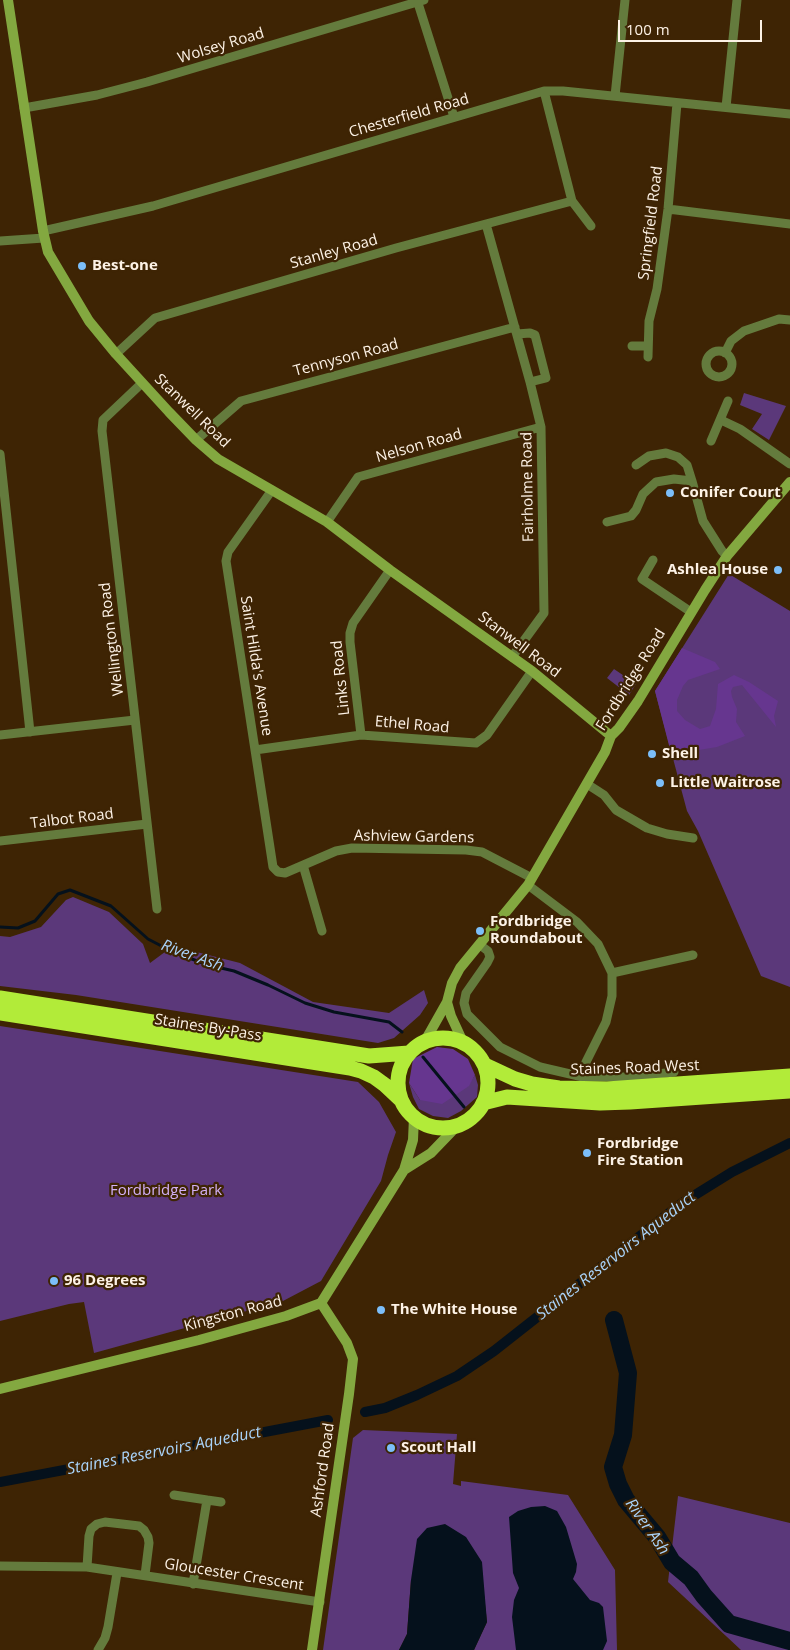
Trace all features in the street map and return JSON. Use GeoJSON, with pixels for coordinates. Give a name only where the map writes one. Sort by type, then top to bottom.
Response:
{"type":"FeatureCollection","features":[{"type":"Feature","properties":{"kind":"highway","name":"Staines By-Pass"},"geometry":{"type":"LineString","coordinates":[[0,998],[351,1054],[386,1056],[409,1053]]}},
{"type":"Feature","properties":{"kind":"highway","name":"Staines By-Pass"},"geometry":{"type":"LineString","coordinates":[[0,1013],[350,1068],[374,1077],[401,1100]]}},
{"type":"Feature","properties":{"kind":"highway"},"geometry":{"type":"LineString","coordinates":[[440,1037],[452,1038],[463,1042],[472,1048],[485,1065],[488,1075],[488,1086],[484,1103],[471,1118],[457,1126],[438,1128],[427,1125],[414,1117],[401,1100],[398,1087],[399,1070],[409,1053],[425,1041],[440,1037]]}},
{"type":"Feature","properties":{"kind":"highway","name":"Staines Road West"},"geometry":{"type":"LineString","coordinates":[[485,1065],[515,1079],[532,1084],[559,1088],[606,1090],[790,1076]]}},
{"type":"Feature","properties":{"kind":"highway","name":"Staines Road West"},"geometry":{"type":"LineString","coordinates":[[484,1103],[507,1097],[600,1103],[790,1091]]}},
{"type":"Feature","properties":{"kind":"main road","name":"Stanwell Road"},"geometry":{"type":"LineString","coordinates":[[8,0],[48,252],[89,321],[116,354],[196,440],[218,459],[327,522],[390,570],[532,671],[611,736]]}},
{"type":"Feature","properties":{"kind":"main road","name":"Fordbridge Road"},"geometry":{"type":"LineString","coordinates":[[425,1041],[447,1002],[452,983],[460,968],[530,882],[606,752],[611,736],[638,701],[727,556],[790,482]]}},
{"type":"Feature","properties":{"kind":"main road"},"geometry":{"type":"LineString","coordinates":[[447,1002],[463,1042]]}},
{"type":"Feature","properties":{"kind":"main road"},"geometry":{"type":"LineString","coordinates":[[321,1303],[404,1170],[413,1140],[414,1117]]}},
{"type":"Feature","properties":{"kind":"main road"},"geometry":{"type":"LineString","coordinates":[[404,1170],[431,1153],[457,1126]]}},
{"type":"Feature","properties":{"kind":"main road","name":"Kingston Road"},"geometry":{"type":"LineString","coordinates":[[0,1389],[199,1340],[286,1316],[321,1303]]}},
{"type":"Feature","properties":{"kind":"main road","name":"Ashford Road"},"geometry":{"type":"LineString","coordinates":[[312,1650],[352,1359],[347,1343],[321,1303]]}},
{"type":"Feature","properties":{"kind":"street"},"geometry":{"type":"LineString","coordinates":[[616,96],[625,0]]}},
{"type":"Feature","properties":{"kind":"street"},"geometry":{"type":"LineString","coordinates":[[726,107],[737,0]]}},
{"type":"Feature","properties":{"kind":"street","name":"Wolsey Road"},"geometry":{"type":"LineString","coordinates":[[24,108],[96,95],[147,82],[420,1]]}},
{"type":"Feature","properties":{"kind":"street"},"geometry":{"type":"LineString","coordinates":[[420,1],[454,117]]}},
{"type":"Feature","properties":{"kind":"street"},"geometry":{"type":"LineString","coordinates":[[544,91],[572,201],[591,226]]}},
{"type":"Feature","properties":{"kind":"street","name":"Chesterfield Road"},"geometry":{"type":"LineString","coordinates":[[0,241],[44,234],[153,206],[544,91],[563,91],[790,114]]}},
{"type":"Feature","properties":{"kind":"street","name":"Springfield Road"},"geometry":{"type":"LineString","coordinates":[[648,357],[649,321],[657,289],[668,210],[677,103]]}},
{"type":"Feature","properties":{"kind":"street","name":"Stanley Road"},"geometry":{"type":"LineString","coordinates":[[116,354],[156,318],[572,201]]}},
{"type":"Feature","properties":{"kind":"street"},"geometry":{"type":"LineString","coordinates":[[668,210],[790,224]]}},
{"type":"Feature","properties":{"kind":"street","name":"Fairholme Road"},"geometry":{"type":"LineString","coordinates":[[486,224],[541,427],[544,613],[512,657]]}},
{"type":"Feature","properties":{"kind":"street"},"geometry":{"type":"LineString","coordinates":[[725,353],[731,341],[744,331],[779,319],[790,320]]}},
{"type":"Feature","properties":{"kind":"street"},"geometry":{"type":"LineString","coordinates":[[516,331],[536,335],[546,378],[530,382]]}},
{"type":"Feature","properties":{"kind":"street","name":"Tennyson Road"},"geometry":{"type":"LineString","coordinates":[[196,440],[240,401],[516,331]]}},
{"type":"Feature","properties":{"kind":"street"},"geometry":{"type":"LineString","coordinates":[[632,346],[648,346]]}},
{"type":"Feature","properties":{"kind":"street","name":"Wellington Road"},"geometry":{"type":"LineString","coordinates":[[142,383],[103,420],[102,431],[157,909]]}},
{"type":"Feature","properties":{"kind":"street"},"geometry":{"type":"LineString","coordinates":[[711,442],[728,401]]}},
{"type":"Feature","properties":{"kind":"street"},"geometry":{"type":"LineString","coordinates":[[721,420],[740,429],[790,464]]}},
{"type":"Feature","properties":{"kind":"street","name":"Nelson Road"},"geometry":{"type":"LineString","coordinates":[[327,522],[358,477],[541,427]]}},
{"type":"Feature","properties":{"kind":"street"},"geometry":{"type":"LineString","coordinates":[[0,454],[30,732]]}},
{"type":"Feature","properties":{"kind":"street"},"geometry":{"type":"LineString","coordinates":[[636,465],[649,456],[666,454],[678,457],[687,465],[703,521],[727,556]]}},
{"type":"Feature","properties":{"kind":"street"},"geometry":{"type":"LineString","coordinates":[[607,522],[631,516],[636,510],[643,494],[656,482],[674,479],[692,481]]}},
{"type":"Feature","properties":{"kind":"street","name":"Saint Hilda's Avenue"},"geometry":{"type":"LineString","coordinates":[[272,490],[228,552],[226,561],[272,860]]}},
{"type":"Feature","properties":{"kind":"street"},"geometry":{"type":"LineString","coordinates":[[653,560],[639,583],[691,612]]}},
{"type":"Feature","properties":{"kind":"street","name":"Links Road"},"geometry":{"type":"LineString","coordinates":[[361,735],[350,633],[353,623],[390,570]]}},
{"type":"Feature","properties":{"kind":"street","name":"Ethel Road"},"geometry":{"type":"LineString","coordinates":[[255,750],[361,735],[476,743],[487,735],[532,671]]}},
{"type":"Feature","properties":{"kind":"street"},"geometry":{"type":"LineString","coordinates":[[0,735],[135,720]]}},
{"type":"Feature","properties":{"kind":"street"},"geometry":{"type":"LineString","coordinates":[[587,784],[604,795],[616,810],[647,828],[667,834],[688,834]]}},
{"type":"Feature","properties":{"kind":"street","name":"Talbot Road"},"geometry":{"type":"LineString","coordinates":[[0,841],[147,824]]}},
{"type":"Feature","properties":{"kind":"street","name":"Ashview Gardens"},"geometry":{"type":"LineString","coordinates":[[272,860],[273,867],[278,872],[285,873],[336,851],[352,848],[466,850],[482,852],[530,882],[583,928],[598,944],[612,973]]}},
{"type":"Feature","properties":{"kind":"street"},"geometry":{"type":"LineString","coordinates":[[303,865],[322,932]]}},
{"type":"Feature","properties":{"kind":"street"},"geometry":{"type":"LineString","coordinates":[[480,945],[488,951],[490,957],[488,963],[466,993],[464,1003],[467,1014],[500,1047],[540,1067],[583,1078],[633,1077],[674,1072]]}},
{"type":"Feature","properties":{"kind":"street"},"geometry":{"type":"LineString","coordinates":[[583,1078],[586,1062],[606,1022],[612,996],[612,973],[692,954]]}},
{"type":"Feature","properties":{"kind":"street"},"geometry":{"type":"LineString","coordinates":[[174,1495],[220,1502]]}},
{"type":"Feature","properties":{"kind":"street"},"geometry":{"type":"LineString","coordinates":[[193,1584],[207,1500]]}},
{"type":"Feature","properties":{"kind":"street","name":"Gloucester Crescent"},"geometry":{"type":"LineString","coordinates":[[87,1567],[89,1536],[91,1529],[97,1524],[105,1522],[138,1526],[148,1537],[149,1543],[145,1575]]}},
{"type":"Feature","properties":{"kind":"street","name":"Gloucester Crescent"},"geometry":{"type":"LineString","coordinates":[[0,1566],[87,1567],[116,1573],[145,1575],[193,1584],[320,1602]]}},
{"type":"Feature","properties":{"kind":"street"},"geometry":{"type":"LineString","coordinates":[[98,1650],[108,1628],[116,1573]]}},
{"type":"Feature","properties":{"kind":"green space"},"geometry":{"type":"Polygon","coordinates":[[[744,393],[786,406],[769,440],[752,429],[762,414],[740,405],[744,393]]]}},
{"type":"Feature","properties":{"kind":"green space"},"geometry":{"type":"Polygon","coordinates":[[[729,574],[790,611],[790,987],[761,976],[698,831],[687,811],[655,691],[729,574]]]}},
{"type":"Feature","properties":{"kind":"green space"},"geometry":{"type":"Polygon","coordinates":[[[614,669],[636,684],[629,695],[607,678],[614,669]]]}},
{"type":"Feature","properties":{"kind":"green space"},"geometry":{"type":"Polygon","coordinates":[[[73,897],[109,912],[143,944],[150,963],[173,946],[240,963],[313,1002],[389,1013],[424,990],[428,1003],[420,1015],[394,1038],[378,1043],[76,995],[0,986],[0,936],[10,937],[41,927],[66,900],[73,897]]]}},
{"type":"Feature","properties":{"kind":"green space","name":"Fordbridge Park"},"geometry":{"type":"Polygon","coordinates":[[[0,1026],[358,1082],[379,1102],[396,1132],[381,1181],[321,1281],[283,1301],[94,1353],[84,1302],[0,1321],[0,1026]]]}},
{"type":"Feature","properties":{"kind":"green space"},"geometry":{"type":"Polygon","coordinates":[[[475,1075],[478,1085],[477,1097],[461,1111],[448,1118],[433,1116],[419,1109],[409,1083],[420,1100],[468,1086],[475,1075]]]}},
{"type":"Feature","properties":{"kind":"green space"},"geometry":{"type":"Polygon","coordinates":[[[363,1430],[457,1434],[453,1484],[461,1486],[461,1481],[568,1495],[615,1570],[617,1650],[474,1650],[487,1622],[483,1586],[411,1580],[407,1634],[399,1650],[323,1650],[353,1438],[363,1430]]]}},
{"type":"Feature","properties":{"kind":"green space"},"geometry":{"type":"Polygon","coordinates":[[[678,1496],[790,1523],[790,1650],[741,1650],[668,1582],[678,1496]]]}},
{"type":"Feature","properties":{"kind":"shaded area"},"geometry":{"type":"Polygon","coordinates":[[[682,648],[715,662],[720,669],[688,680],[683,686],[677,700],[677,711],[685,720],[700,729],[710,726],[716,709],[718,684],[734,675],[749,682],[778,701],[774,716],[776,727],[742,685],[733,687],[731,691],[737,709],[736,722],[745,736],[717,747],[687,752],[672,757],[655,691],[682,648]]]}},
{"type":"Feature","properties":{"kind":"shaded area"},"geometry":{"type":"Polygon","coordinates":[[[437,1047],[453,1049],[468,1059],[475,1075],[469,1086],[442,1104],[420,1100],[409,1083],[413,1059],[437,1047]]]}},
{"type":"Feature","properties":{"kind":"water"},"geometry":{"type":"Polygon","coordinates":[[[545,1506],[557,1511],[566,1527],[577,1564],[573,1579],[590,1600],[599,1603],[603,1607],[607,1641],[603,1650],[516,1650],[512,1617],[514,1600],[519,1588],[513,1573],[509,1517],[518,1511],[531,1507],[545,1506]]]}},
{"type":"Feature","properties":{"kind":"water"},"geometry":{"type":"Polygon","coordinates":[[[445,1524],[466,1537],[482,1562],[487,1622],[474,1650],[399,1650],[407,1634],[411,1580],[417,1539],[427,1528],[445,1524]]]}},
{"type":"Feature","properties":{"kind":"waterway","name":"River Ash"},"geometry":{"type":"LineString","coordinates":[[0,927],[18,928],[35,921],[58,894],[70,890],[111,906],[148,939],[173,952],[208,965],[234,971],[305,1003],[334,1012],[389,1022],[402,1032]]}},
{"type":"Feature","properties":{"kind":"waterway","name":"River Ash"},"geometry":{"type":"LineString","coordinates":[[423,1057],[464,1107]]}},
{"type":"Feature","properties":{"kind":"waterway","name":"Staines Reservoirs Aqueduct"},"geometry":{"type":"LineString","coordinates":[[365,1412],[385,1408],[457,1376],[494,1351],[682,1203],[732,1172],[790,1143]]}},
{"type":"Feature","properties":{"kind":"waterway","name":"River Ash"},"geometry":{"type":"LineString","coordinates":[[614,1320],[628,1373],[623,1435],[613,1467],[618,1484],[626,1500],[657,1537],[672,1562],[691,1578],[729,1624],[790,1641]]}},
{"type":"Feature","properties":{"kind":"waterway","name":"Staines Reservoirs Aqueduct"},"geometry":{"type":"LineString","coordinates":[[0,1482],[328,1420]]}},
{"type":"Feature","properties":{"kind":"place","name":"Best-one"},"geometry":{"type":"Point","coordinates":[82,266]}},
{"type":"Feature","properties":{"kind":"place","name":"Conifer Court"},"geometry":{"type":"Point","coordinates":[670,493]}},
{"type":"Feature","properties":{"kind":"place","name":"Ashlea House"},"geometry":{"type":"Point","coordinates":[778,570]}},
{"type":"Feature","properties":{"kind":"place","name":"Shell"},"geometry":{"type":"Point","coordinates":[652,754]}},
{"type":"Feature","properties":{"kind":"place","name":"Little Waitrose"},"geometry":{"type":"Point","coordinates":[660,783]}},
{"type":"Feature","properties":{"kind":"place","name":"Fordbridge Roundabout"},"geometry":{"type":"Point","coordinates":[480,931]}},
{"type":"Feature","properties":{"kind":"place","name":"Fordbridge Fire Station"},"geometry":{"type":"Point","coordinates":[587,1153]}},
{"type":"Feature","properties":{"kind":"place","name":"96 Degrees"},"geometry":{"type":"Point","coordinates":[54,1281]}},
{"type":"Feature","properties":{"kind":"place","name":"The White House"},"geometry":{"type":"Point","coordinates":[381,1310]}},
{"type":"Feature","properties":{"kind":"place","name":"Scout Hall"},"geometry":{"type":"Point","coordinates":[391,1448]}}]}
